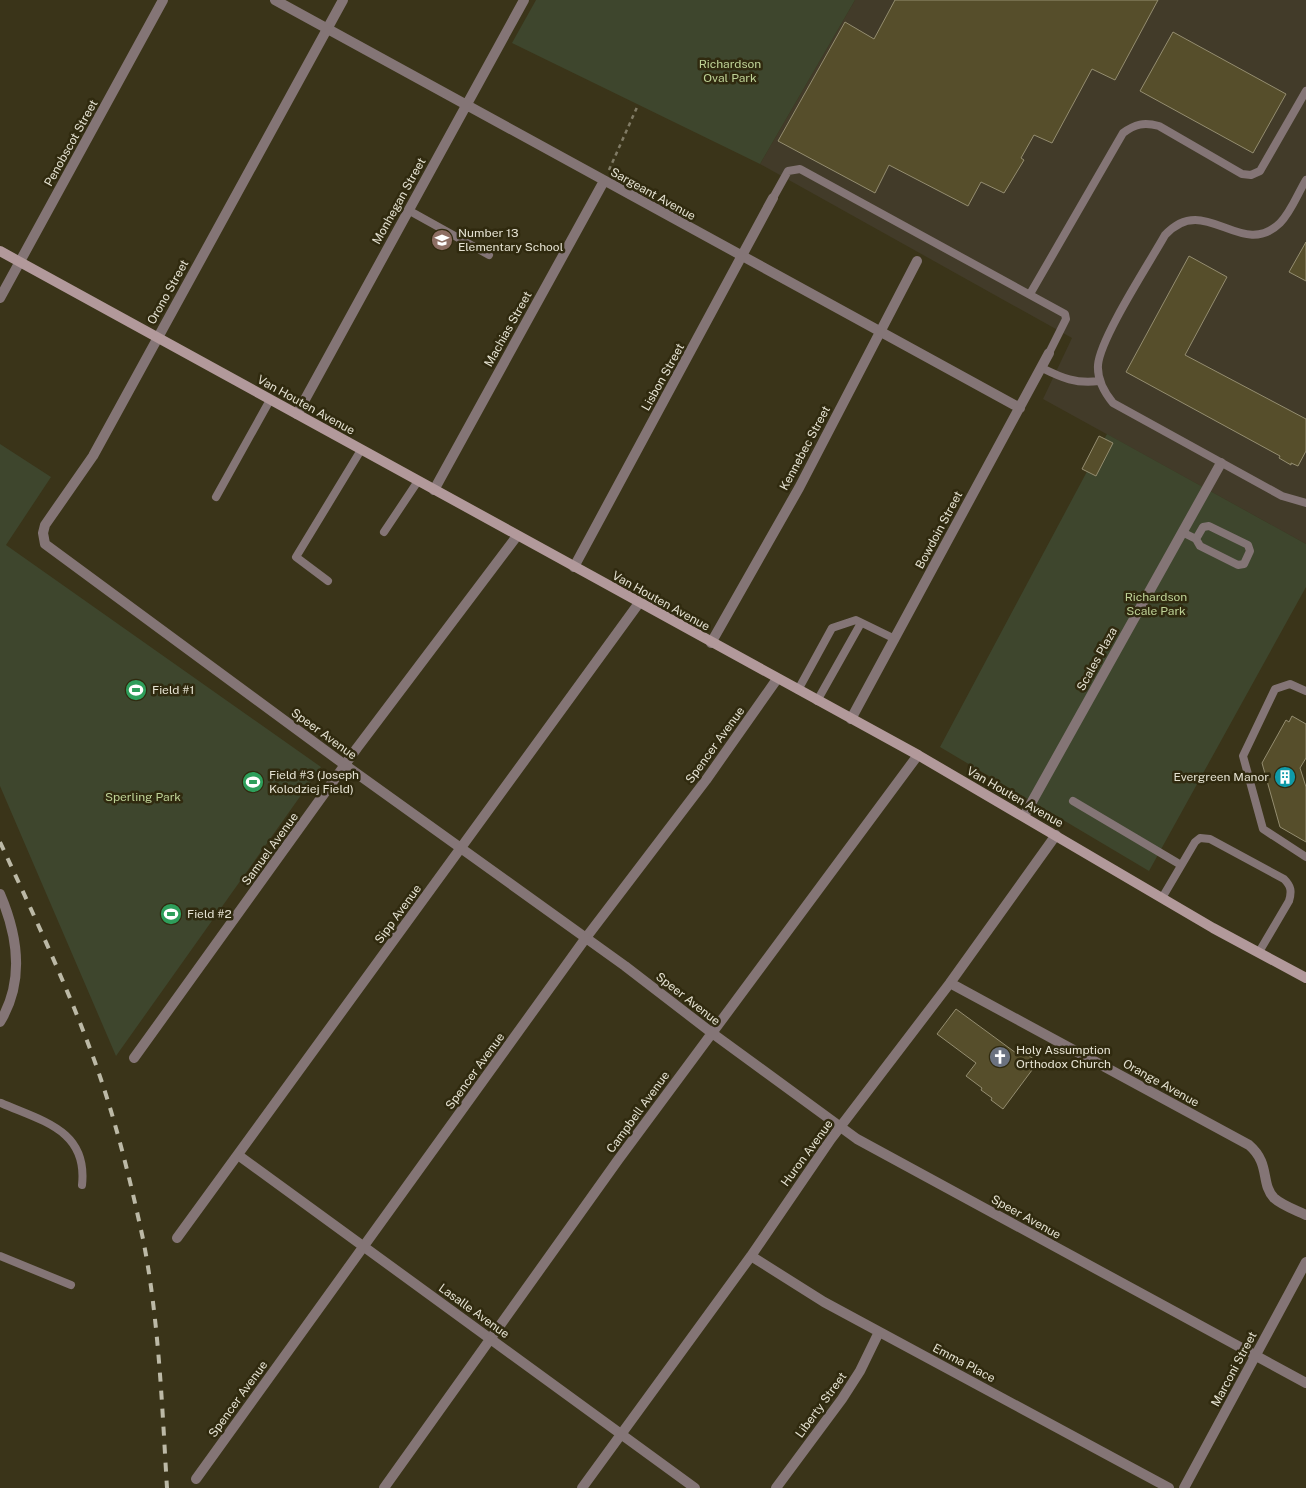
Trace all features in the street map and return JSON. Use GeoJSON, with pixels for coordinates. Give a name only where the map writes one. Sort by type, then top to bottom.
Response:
{"type":"FeatureCollection","features":[{"type":"Feature","properties":{"kind":"main road","name":"Van Houten Avenue"},"geometry":{"type":"LineString","coordinates":[[0,251],[918,755],[1162,898],[1306,978]]}},
{"type":"Feature","properties":{"kind":"street","name":"Penobscot Street"},"geometry":{"type":"LineString","coordinates":[[0,298],[164,0]]}},
{"type":"Feature","properties":{"kind":"street","name":"Sargeant Avenue"},"geometry":{"type":"LineString","coordinates":[[275,0],[1020,408]]}},
{"type":"Feature","properties":{"kind":"street","name":"Orono Street"},"geometry":{"type":"LineString","coordinates":[[90,579],[45,544],[43,533],[45,525],[94,456],[343,0]]}},
{"type":"Feature","properties":{"kind":"street","name":"Monhegan Street"},"geometry":{"type":"LineString","coordinates":[[297,414],[524,0]]}},
{"type":"Feature","properties":{"kind":"street","name":"Machias Street"},"geometry":{"type":"LineString","coordinates":[[434,490],[604,181]]}},
{"type":"Feature","properties":{"kind":"street","name":"Lisbon Street"},"geometry":{"type":"LineString","coordinates":[[574,567],[743,257],[773,198]]}},
{"type":"Feature","properties":{"kind":"street","name":"Kennebec Street"},"geometry":{"type":"LineString","coordinates":[[711,643],[798,488],[917,261]]}},
{"type":"Feature","properties":{"kind":"street","name":"Bowdoin Street"},"geometry":{"type":"LineString","coordinates":[[851,719],[1049,354]]}},
{"type":"Feature","properties":{"kind":"street","name":"Scales Plaza"},"geometry":{"type":"LineString","coordinates":[[1024,816],[1221,463]]}},
{"type":"Feature","properties":{"kind":"street","name":"Samuel Avenue"},"geometry":{"type":"LineString","coordinates":[[134,1058],[345,765],[517,536]]}},
{"type":"Feature","properties":{"kind":"street","name":"Speer Avenue"},"geometry":{"type":"LineString","coordinates":[[90,579],[625,966],[712,1033],[857,1139],[1306,1383]]}},
{"type":"Feature","properties":{"kind":"street","name":"Sipp Avenue"},"geometry":{"type":"LineString","coordinates":[[177,1238],[639,603]]}},
{"type":"Feature","properties":{"kind":"street","name":"Spencer Avenue"},"geometry":{"type":"LineString","coordinates":[[196,1480],[586,939],[778,679]]}},
{"type":"Feature","properties":{"kind":"street","name":"Campbell Avenue"},"geometry":{"type":"LineString","coordinates":[[384,1488],[492,1340],[618,1160],[918,755]]}},
{"type":"Feature","properties":{"kind":"street","name":"Huron Avenue"},"geometry":{"type":"LineString","coordinates":[[582,1488],[751,1256],[831,1139],[950,983],[1056,836]]}},
{"type":"Feature","properties":{"kind":"street"},"geometry":{"type":"LineString","coordinates":[[0,894],[12,921],[16,948],[16,980],[9,1007],[0,1022]]}},
{"type":"Feature","properties":{"kind":"street","name":"Orange Avenue"},"geometry":{"type":"LineString","coordinates":[[950,983],[1249,1145],[1262,1159],[1272,1196],[1280,1203],[1306,1215]]}},
{"type":"Feature","properties":{"kind":"street","name":"Lasalle Avenue"},"geometry":{"type":"LineString","coordinates":[[238,1155],[696,1488]]}},
{"type":"Feature","properties":{"kind":"street","name":"Emma Place"},"geometry":{"type":"LineString","coordinates":[[751,1256],[824,1302],[1169,1488]]}},
{"type":"Feature","properties":{"kind":"street","name":"Marconi Street"},"geometry":{"type":"LineString","coordinates":[[1184,1488],[1306,1262]]}},
{"type":"Feature","properties":{"kind":"street","name":"Liberty Street"},"geometry":{"type":"LineString","coordinates":[[776,1488],[860,1371],[879,1332]]}},
{"type":"Feature","properties":{"kind":"lane"},"geometry":{"type":"LineString","coordinates":[[1030,294],[1123,133],[1133,126],[1147,123],[1158,126],[1242,174],[1250,175],[1260,171],[1306,91]]}},
{"type":"Feature","properties":{"kind":"lane"},"geometry":{"type":"LineString","coordinates":[[773,198],[788,171],[800,169],[1030,294],[1065,314],[1066,319],[1049,354]]}},
{"type":"Feature","properties":{"kind":"lane"},"geometry":{"type":"LineString","coordinates":[[1306,180],[1284,218],[1279,224],[1264,232],[1244,234],[1200,218],[1190,219],[1173,227],[1165,235],[1106,340],[1098,365],[1099,381],[1113,403],[1282,496],[1306,503]]}},
{"type":"Feature","properties":{"kind":"lane"},"geometry":{"type":"LineString","coordinates":[[408,210],[489,254]]}},
{"type":"Feature","properties":{"kind":"lane"},"geometry":{"type":"LineString","coordinates":[[1042,368],[1078,383],[1099,381]]}},
{"type":"Feature","properties":{"kind":"lane"},"geometry":{"type":"LineString","coordinates":[[216,497],[270,400]]}},
{"type":"Feature","properties":{"kind":"lane"},"geometry":{"type":"LineString","coordinates":[[328,581],[296,557],[361,450]]}},
{"type":"Feature","properties":{"kind":"lane"},"geometry":{"type":"LineString","coordinates":[[384,532],[418,481]]}},
{"type":"Feature","properties":{"kind":"lane"},"geometry":{"type":"LineString","coordinates":[[1182,532],[1196,539],[1200,546],[1238,565],[1244,564],[1250,551],[1248,545],[1209,526],[1203,527],[1196,539]]}},
{"type":"Feature","properties":{"kind":"lane"},"geometry":{"type":"LineString","coordinates":[[798,690],[832,628],[856,620],[894,639]]}},
{"type":"Feature","properties":{"kind":"lane"},"geometry":{"type":"LineString","coordinates":[[817,701],[861,623]]}},
{"type":"Feature","properties":{"kind":"lane"},"geometry":{"type":"LineString","coordinates":[[1306,691],[1290,684],[1276,688],[1243,756],[1264,829],[1306,857]]}},
{"type":"Feature","properties":{"kind":"lane"},"geometry":{"type":"LineString","coordinates":[[1073,800],[1181,865]]}},
{"type":"Feature","properties":{"kind":"lane"},"geometry":{"type":"LineString","coordinates":[[1162,898],[1194,842],[1200,838],[1210,839],[1284,879],[1290,884],[1292,893],[1258,952]]}},
{"type":"Feature","properties":{"kind":"lane"},"geometry":{"type":"LineString","coordinates":[[0,1103],[60,1130],[78,1150],[82,1159],[82,1185]]}},
{"type":"Feature","properties":{"kind":"lane"},"geometry":{"type":"LineString","coordinates":[[0,1256],[71,1285]]}},
{"type":"Feature","properties":{"kind":"path"},"geometry":{"type":"LineString","coordinates":[[604,181],[638,105]]}},
{"type":"Feature","properties":{"kind":"shaded area"},"geometry":{"type":"Polygon","coordinates":[[[855,0],[1306,0],[1306,544],[1043,399],[1072,338],[760,164],[855,0]]]}},
{"type":"Feature","properties":{"kind":"green space","name":"Richardson Oval Park"},"geometry":{"type":"Polygon","coordinates":[[[536,0],[855,0],[760,164],[512,43],[536,0]]]}},
{"type":"Feature","properties":{"kind":"green space","name":"Richardson Scale Park"},"geometry":{"type":"Polygon","coordinates":[[[1107,434],[1306,544],[1306,587],[1149,871],[940,747],[1107,434]]]}},
{"type":"Feature","properties":{"kind":"green space","name":"Sperling Park"},"geometry":{"type":"Polygon","coordinates":[[[0,444],[51,477],[6,545],[321,767],[116,1056],[0,786],[0,444]]]}},
{"type":"Feature","properties":{"kind":"building"},"geometry":{"type":"Polygon","coordinates":[[[895,0],[1158,0],[1115,80],[1092,69],[1052,143],[1034,135],[1021,158],[1024,160],[1004,193],[981,182],[968,206],[889,165],[875,193],[778,141],[845,22],[874,39],[895,0]]]}},
{"type":"Feature","properties":{"kind":"building"},"geometry":{"type":"Polygon","coordinates":[[[1173,32],[1286,94],[1253,153],[1140,91],[1173,32]]]}},
{"type":"Feature","properties":{"kind":"building"},"geometry":{"type":"Polygon","coordinates":[[[1306,242],[1306,281],[1289,272],[1306,242]]]}},
{"type":"Feature","properties":{"kind":"building"},"geometry":{"type":"Polygon","coordinates":[[[1189,256],[1227,277],[1185,355],[1306,419],[1306,451],[1298,466],[1291,463],[1291,465],[1279,458],[1280,456],[1126,372],[1189,256]]]}},
{"type":"Feature","properties":{"kind":"building"},"geometry":{"type":"Polygon","coordinates":[[[1099,436],[1113,443],[1096,476],[1082,469],[1099,436]]]}},
{"type":"Feature","properties":{"kind":"building","name":"Evergreen Manor"},"geometry":{"type":"Polygon","coordinates":[[[1292,716],[1306,724],[1306,758],[1300,768],[1306,787],[1306,842],[1280,827],[1262,763],[1286,720],[1289,722],[1292,716]]]}},
{"type":"Feature","properties":{"kind":"building","name":"Holy Assumption Orthodox Church"},"geometry":{"type":"Polygon","coordinates":[[[956,1009],[1016,1053],[1019,1049],[1038,1062],[1003,1109],[981,1090],[982,1088],[966,1076],[976,1063],[937,1034],[956,1009]]]}},
{"type":"Feature","properties":{"kind":"railway"},"geometry":{"type":"LineString","coordinates":[[0,842],[79,1020],[106,1094],[126,1166],[143,1239],[153,1301],[167,1488]]}},
{"type":"Feature","properties":{"kind":"place","name":"Number 13 Elementary School"},"geometry":{"type":"Point","coordinates":[442,240]}},
{"type":"Feature","properties":{"kind":"place","name":"Field #1"},"geometry":{"type":"Point","coordinates":[136,690]}},
{"type":"Feature","properties":{"kind":"place","name":"Evergreen Manor"},"geometry":{"type":"Point","coordinates":[1285,777]}},
{"type":"Feature","properties":{"kind":"place","name":"Field #3 (Joseph Kolodziej Field)"},"geometry":{"type":"Point","coordinates":[253,782]}},
{"type":"Feature","properties":{"kind":"place","name":"Field #2"},"geometry":{"type":"Point","coordinates":[171,914]}},
{"type":"Feature","properties":{"kind":"place","name":"Holy Assumption Orthodox Church"},"geometry":{"type":"Point","coordinates":[1000,1057]}}]}
